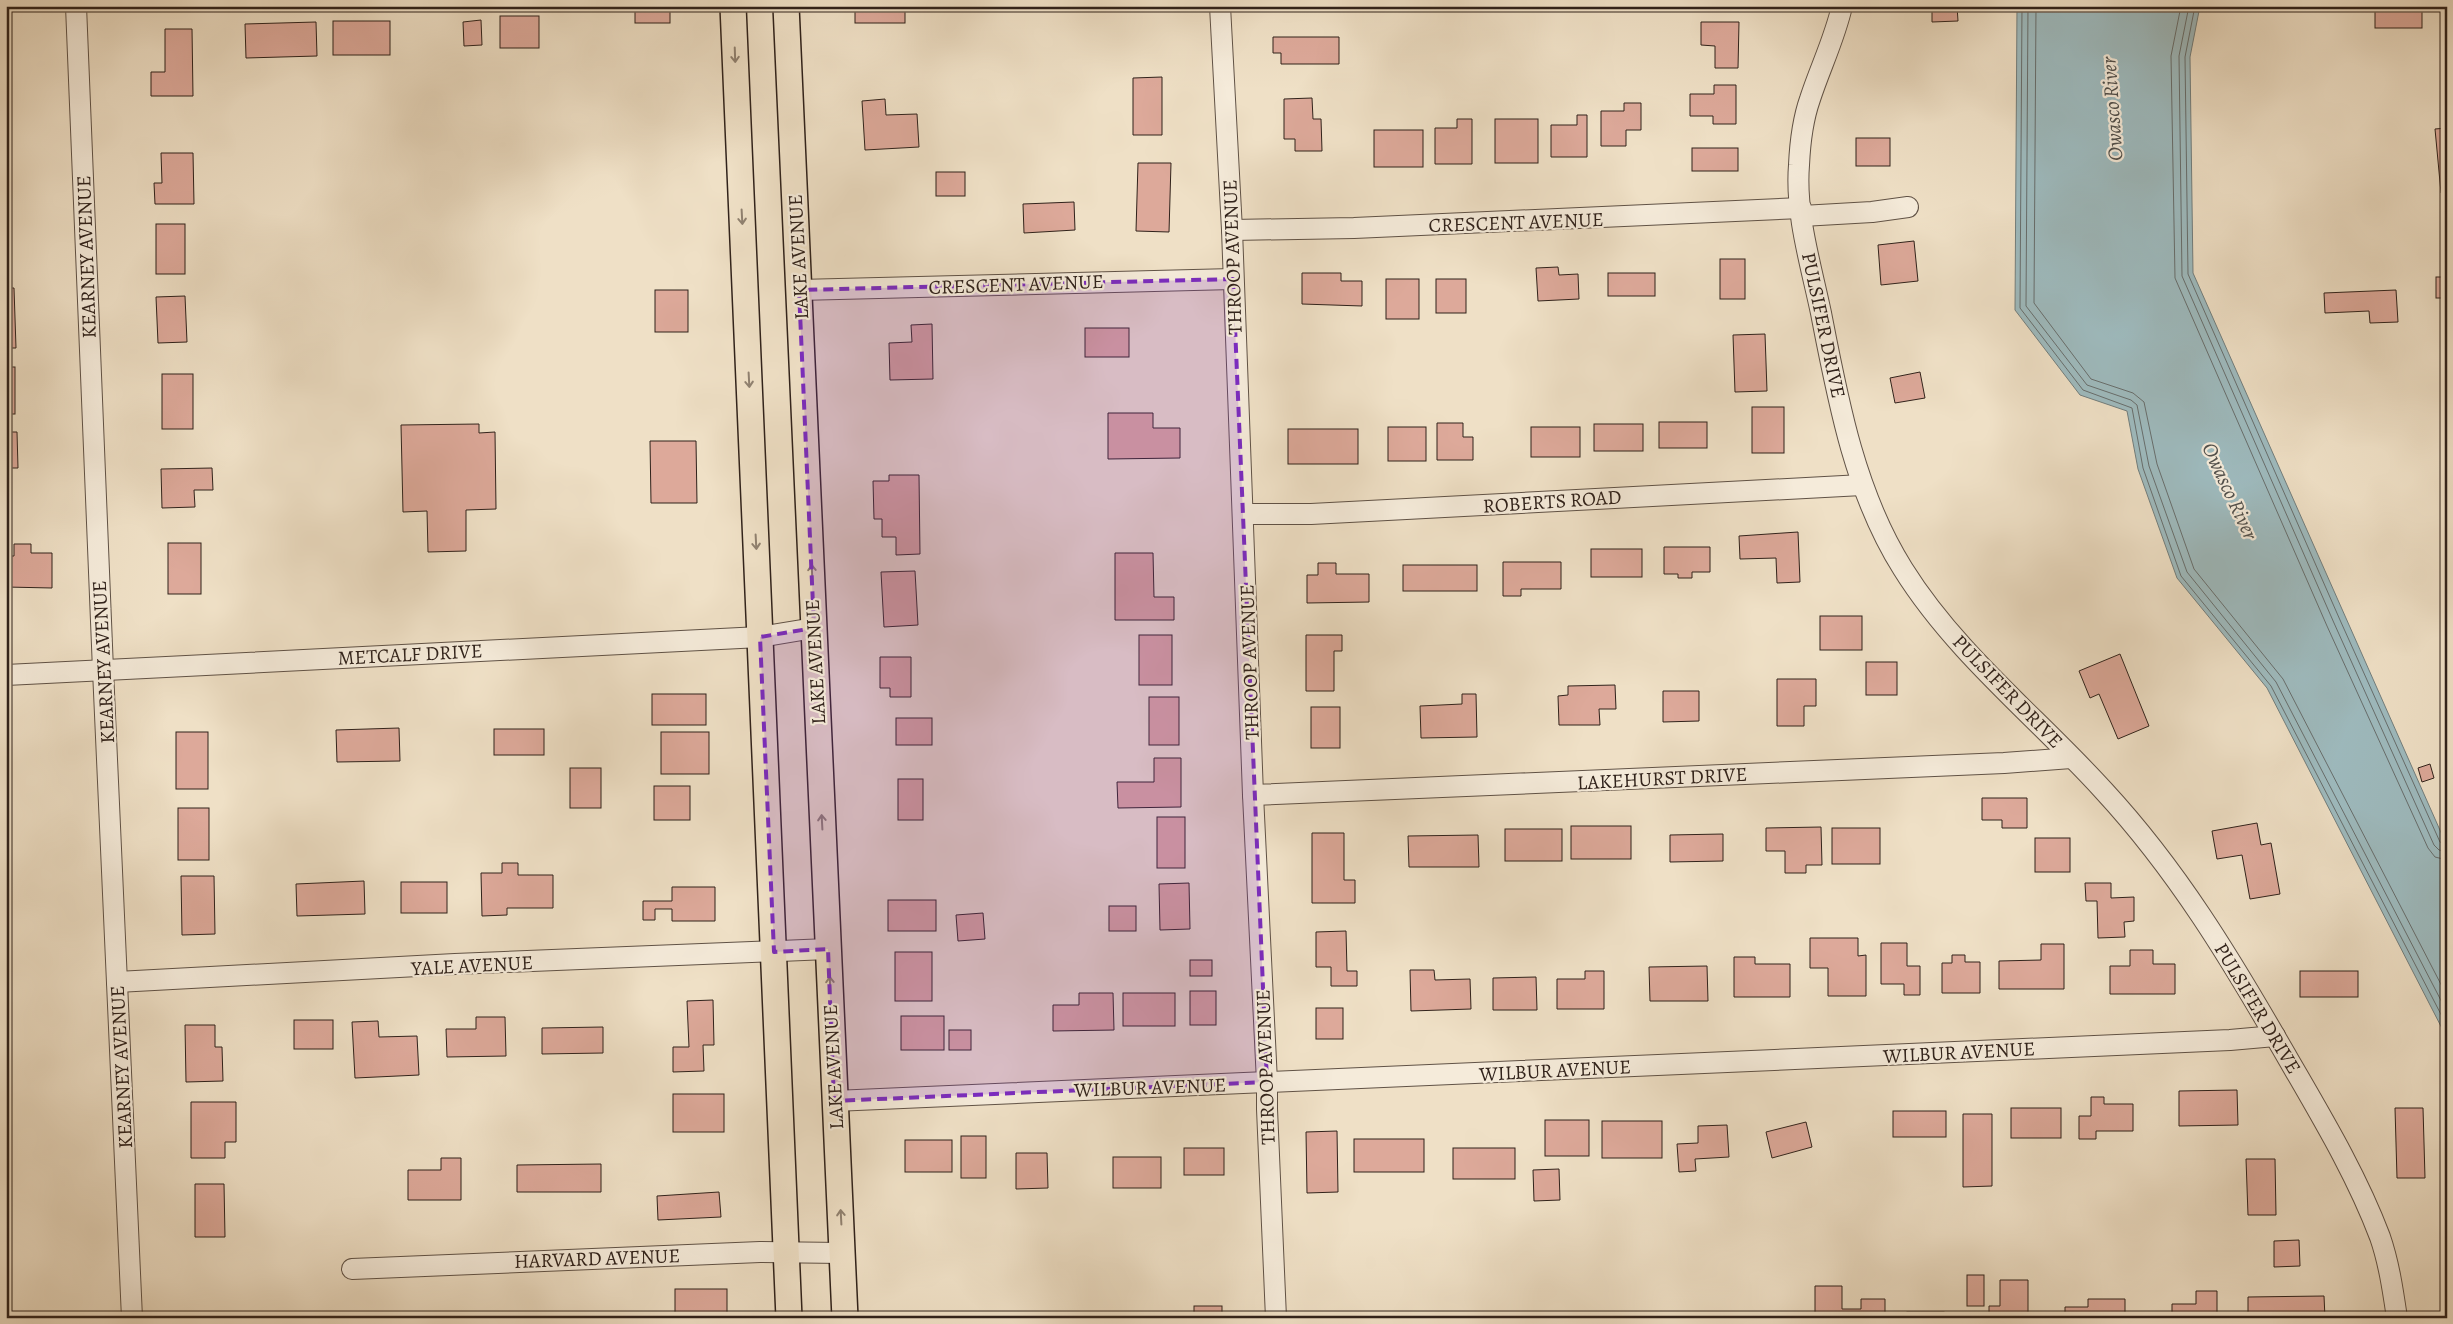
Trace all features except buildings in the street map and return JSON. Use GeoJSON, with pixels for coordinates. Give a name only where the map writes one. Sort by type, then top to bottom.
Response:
{"type":"FeatureCollection","features":[{"type":"Feature","properties":{"kind":"main road"},"geometry":{"type":"LineString","coordinates":[[733,6],[789,1318]]}},
{"type":"Feature","properties":{"kind":"main road","name":"LAKE AVENUE"},"geometry":{"type":"LineString","coordinates":[[786,6],[845,1318]]}},
{"type":"Feature","properties":{"kind":"street","name":"KEARNEY AVENUE"},"geometry":{"type":"LineString","coordinates":[[76,6],[132,1318]]}},
{"type":"Feature","properties":{"kind":"street","name":"THROOP AVENUE"},"geometry":{"type":"LineString","coordinates":[[1220,6],[1232,230],[1252,795],[1267,1082],[1276,1318]]}},
{"type":"Feature","properties":{"kind":"street","name":"PULSIFER DRIVE"},"geometry":{"type":"LineString","coordinates":[[1842,6],[1805,115],[1799,165],[1801,212],[1823,325],[1862,485],[1881,530],[1903,570],[1932,609],[1995,679],[2129,818],[2201,912],[2330,1132],[2380,1238],[2389,1271],[2397,1318]]}},
{"type":"Feature","properties":{"kind":"street","name":"CRESCENT AVENUE"},"geometry":{"type":"LineString","coordinates":[[1232,230],[1374,228],[1801,212],[1872,212],[1908,207]]}},
{"type":"Feature","properties":{"kind":"street","name":"CRESCENT AVENUE"},"geometry":{"type":"LineString","coordinates":[[799,290],[1233,279]]}},
{"type":"Feature","properties":{"kind":"street","name":"ROBERTS ROAD"},"geometry":{"type":"LineString","coordinates":[[1243,514],[1311,514],[1862,485]]}},
{"type":"Feature","properties":{"kind":"street","name":"METCALF DRIVE"},"geometry":{"type":"LineString","coordinates":[[6,675],[760,637],[814,628]]}},
{"type":"Feature","properties":{"kind":"street","name":"LAKEHURST DRIVE"},"geometry":{"type":"LineString","coordinates":[[1252,795],[2004,763],[2072,758]]}},
{"type":"Feature","properties":{"kind":"street","name":"YALE AVENUE"},"geometry":{"type":"LineString","coordinates":[[117,982],[455,964],[828,949]]}},
{"type":"Feature","properties":{"kind":"street","name":"WILBUR AVENUE"},"geometry":{"type":"LineString","coordinates":[[834,1101],[2230,1040],[2275,1036]]}},
{"type":"Feature","properties":{"kind":"street","name":"HARVARD AVENUE"},"geometry":{"type":"LineString","coordinates":[[352,1269],[623,1256],[842,1252]]}},
{"type":"Feature","properties":{"kind":"highlighted area"},"geometry":{"type":"Polygon","coordinates":[[[1233,279],[1267,1082],[834,1101],[828,949],[774,952],[760,637],[814,628],[799,290],[1233,279]]]}},
{"type":"Feature","properties":{"kind":"water","name":"Owasco River"},"geometry":{"type":"Polygon","coordinates":[[[2017,6],[2200,6],[2190,57],[2193,273],[2447,846],[2447,1038],[2267,688],[2177,578],[2138,469],[2127,411],[2080,395],[2015,310],[2017,6]]]}}]}
